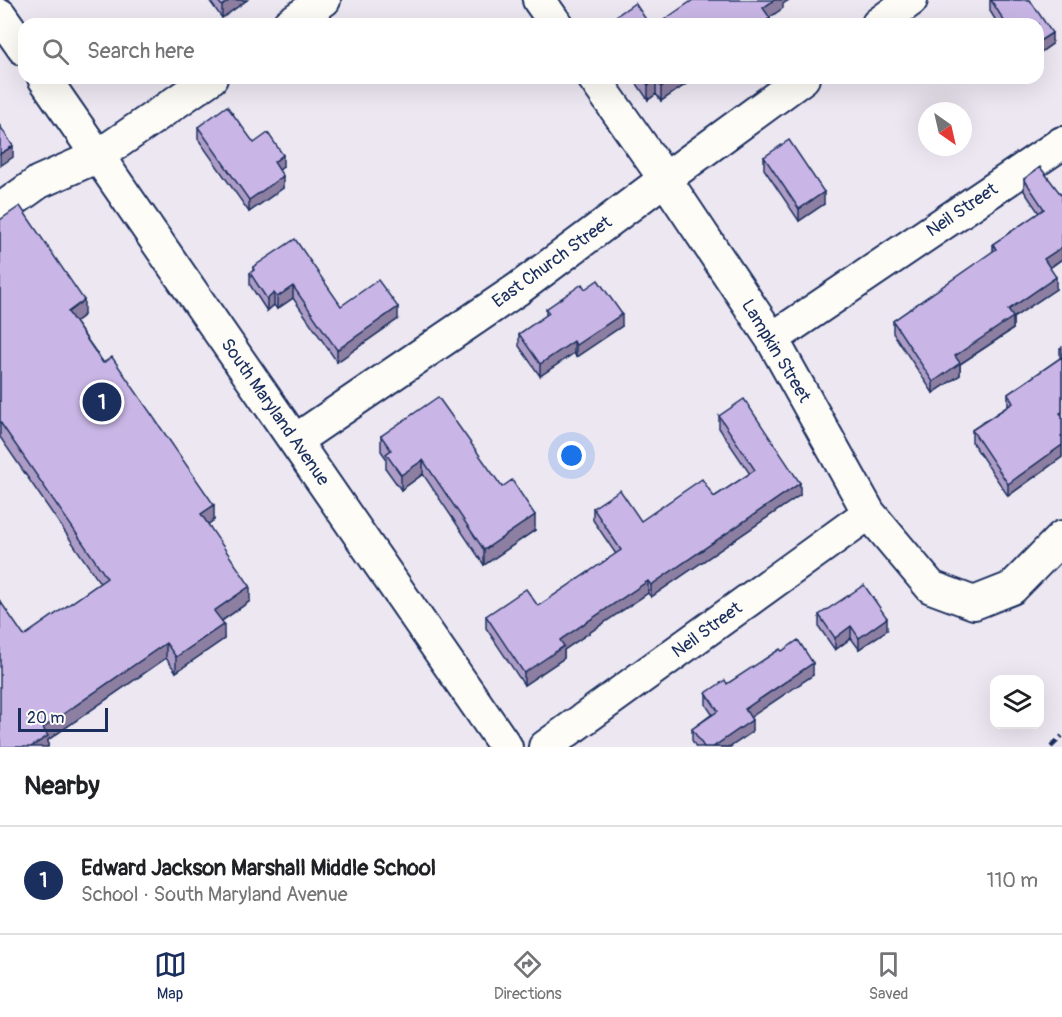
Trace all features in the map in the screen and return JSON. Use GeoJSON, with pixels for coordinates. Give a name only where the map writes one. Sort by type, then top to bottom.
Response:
{"type":"FeatureCollection","features":[{"type":"Feature","properties":{"kind":"street"},"geometry":{"type":"LineString","coordinates":[[298,18],[324,0]]}},
{"type":"Feature","properties":{"kind":"street"},"geometry":{"type":"LineString","coordinates":[[539,0],[552,18]]}},
{"type":"Feature","properties":{"kind":"street"},"geometry":{"type":"LineString","coordinates":[[886,18],[911,0]]}},
{"type":"Feature","properties":{"kind":"street"},"geometry":{"type":"LineString","coordinates":[[0,15],[18,41]]}},
{"type":"Feature","properties":{"kind":"street","name":"South Maryland Avenue"},"geometry":{"type":"LineString","coordinates":[[48,84],[506,747]]}},
{"type":"Feature","properties":{"kind":"street"},"geometry":{"type":"LineString","coordinates":[[0,210],[39,182],[98,156],[202,84]]}},
{"type":"Feature","properties":{"kind":"street","name":"Lampkin Street"},"geometry":{"type":"LineString","coordinates":[[598,84],[772,339],[869,513],[931,587],[974,603],[1012,588],[1062,537]]}},
{"type":"Feature","properties":{"kind":"street","name":"East Church Street"},"geometry":{"type":"LineString","coordinates":[[296,440],[518,289],[795,84]]}},
{"type":"Feature","properties":{"kind":"street","name":"Neil Street"},"geometry":{"type":"LineString","coordinates":[[772,339],[1062,142]]}},
{"type":"Feature","properties":{"kind":"street","name":"Neil Street"},"geometry":{"type":"LineString","coordinates":[[545,747],[869,513]]}},
{"type":"Feature","properties":{"kind":"building"},"geometry":{"type":"Polygon","coordinates":[[[217,0],[230,0],[222,6],[217,0]]]}},
{"type":"Feature","properties":{"kind":"building"},"geometry":{"type":"Polygon","coordinates":[[[693,0],[774,0],[763,8],[770,18],[667,18],[693,0]]]}},
{"type":"Feature","properties":{"kind":"building"},"geometry":{"type":"Polygon","coordinates":[[[991,0],[1030,0],[1042,18],[1002,18],[991,0]]]}},
{"type":"Feature","properties":{"kind":"building"},"geometry":{"type":"Polygon","coordinates":[[[635,3],[645,18],[613,18],[635,3]]]}},
{"type":"Feature","properties":{"kind":"building"},"geometry":{"type":"Polygon","coordinates":[[[1044,21],[1052,33],[1044,38],[1044,21]]]}},
{"type":"Feature","properties":{"kind":"building"},"geometry":{"type":"Polygon","coordinates":[[[227,106],[254,143],[268,133],[283,155],[274,162],[283,176],[249,200],[198,127],[227,106]]]}},
{"type":"Feature","properties":{"kind":"building"},"geometry":{"type":"Polygon","coordinates":[[[0,126],[13,146],[0,154],[0,126]]]}},
{"type":"Feature","properties":{"kind":"building"},"geometry":{"type":"Polygon","coordinates":[[[789,140],[824,192],[799,209],[764,157],[789,140]]]}},
{"type":"Feature","properties":{"kind":"building"},"geometry":{"type":"Polygon","coordinates":[[[1040,167],[1062,196],[1062,247],[1044,259],[1056,277],[1008,310],[1013,317],[955,356],[960,363],[933,382],[893,321],[996,249],[993,244],[1044,209],[1024,179],[1040,167]]]}},
{"type":"Feature","properties":{"kind":"building"},"geometry":{"type":"Polygon","coordinates":[[[20,206],[84,300],[68,312],[103,363],[112,357],[214,505],[201,514],[250,586],[214,611],[224,624],[176,657],[166,643],[43,728],[48,736],[31,747],[0,747],[0,601],[24,636],[107,578],[0,422],[0,220],[20,206]]]}},
{"type":"Feature","properties":{"kind":"building"},"geometry":{"type":"Polygon","coordinates":[[[295,239],[341,306],[378,280],[398,307],[337,350],[293,286],[277,297],[274,293],[267,299],[250,273],[254,270],[253,267],[295,239]]]}},
{"type":"Feature","properties":{"kind":"building"},"geometry":{"type":"Polygon","coordinates":[[[598,280],[622,314],[576,345],[574,341],[540,364],[519,334],[549,313],[546,309],[582,284],[585,289],[598,280]]]}},
{"type":"Feature","properties":{"kind":"building"},"geometry":{"type":"Polygon","coordinates":[[[1062,357],[1062,412],[1060,413],[1062,416],[1062,445],[1008,484],[972,430],[1013,403],[1008,394],[1062,357]]]}},
{"type":"Feature","properties":{"kind":"building"},"geometry":{"type":"Polygon","coordinates":[[[438,397],[502,487],[512,480],[535,515],[484,550],[423,460],[401,475],[386,454],[391,450],[381,436],[438,397]]]}},
{"type":"Feature","properties":{"kind":"building"},"geometry":{"type":"Polygon","coordinates":[[[744,399],[800,483],[651,585],[648,581],[560,640],[564,646],[524,673],[486,616],[526,589],[538,606],[621,550],[593,508],[620,490],[641,521],[702,479],[714,497],[755,470],[719,416],[744,399]]]}},
{"type":"Feature","properties":{"kind":"building"},"geometry":{"type":"Polygon","coordinates":[[[864,585],[887,618],[859,638],[851,626],[835,638],[819,615],[864,585]]]}},
{"type":"Feature","properties":{"kind":"building"},"geometry":{"type":"Polygon","coordinates":[[[798,640],[813,663],[745,709],[752,720],[713,747],[704,747],[692,729],[718,711],[706,693],[725,680],[727,684],[780,649],[782,651],[798,640]]]}},
{"type":"Feature","properties":{"kind":"railway"},"geometry":{"type":"LineString","coordinates":[[1051,747],[1062,736]]}},
{"type":"Feature","properties":{"kind":"place","name":"Edward Jackson Marshall Middle School"},"geometry":{"type":"Point","coordinates":[102,402]}}]}
